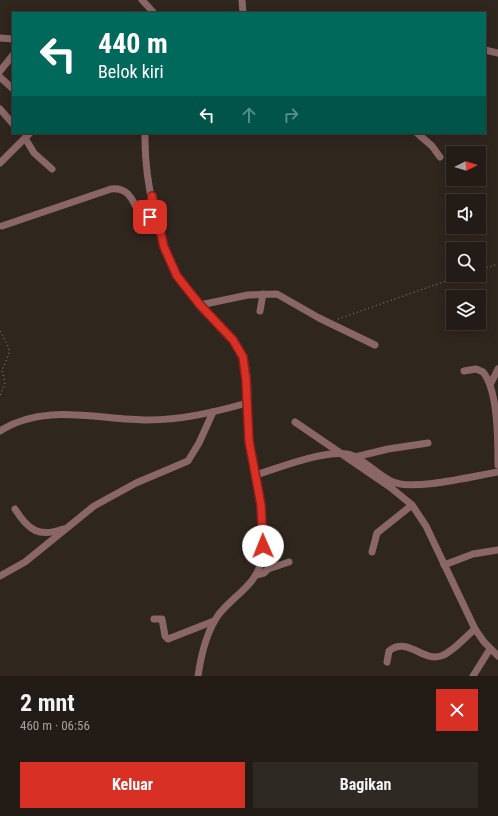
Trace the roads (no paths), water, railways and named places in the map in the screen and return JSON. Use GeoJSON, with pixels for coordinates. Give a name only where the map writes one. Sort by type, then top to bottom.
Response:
{"type":"FeatureCollection","features":[{"type":"Feature","properties":{"kind":"street"},"geometry":{"type":"LineString","coordinates":[[142,0],[153,12]]}},
{"type":"Feature","properties":{"kind":"street"},"geometry":{"type":"LineString","coordinates":[[242,0],[243,12]]}},
{"type":"Feature","properties":{"kind":"street"},"geometry":{"type":"LineString","coordinates":[[0,38],[12,39]]}},
{"type":"Feature","properties":{"kind":"street"},"geometry":{"type":"LineString","coordinates":[[486,50],[498,53]]}},
{"type":"Feature","properties":{"kind":"street"},"geometry":{"type":"LineString","coordinates":[[0,71],[12,55]]}},
{"type":"Feature","properties":{"kind":"street"},"geometry":{"type":"LineString","coordinates":[[0,77],[12,88]]}},
{"type":"Feature","properties":{"kind":"street"},"geometry":{"type":"LineString","coordinates":[[0,109],[12,123]]}},
{"type":"Feature","properties":{"kind":"street"},"geometry":{"type":"LineString","coordinates":[[145,134],[146,158],[152,196],[161,239],[170,262],[181,282],[200,305],[233,340],[243,357],[246,380],[249,441],[261,505],[263,546],[262,559],[252,582],[236,596],[214,621],[202,652],[198,676]]}},
{"type":"Feature","properties":{"kind":"street"},"geometry":{"type":"LineString","coordinates":[[418,134],[432,146],[440,157]]}},
{"type":"Feature","properties":{"kind":"street"},"geometry":{"type":"LineString","coordinates":[[0,163],[3,156],[27,136],[34,153],[52,169]]}},
{"type":"Feature","properties":{"kind":"street"},"geometry":{"type":"LineString","coordinates":[[2,226],[87,196],[116,189],[125,191],[129,195],[143,220],[147,222],[150,217],[152,196]]}},
{"type":"Feature","properties":{"kind":"street"},"geometry":{"type":"LineString","coordinates":[[200,305],[229,298],[263,294],[282,296],[319,318],[375,345]]}},
{"type":"Feature","properties":{"kind":"street"},"geometry":{"type":"LineString","coordinates":[[260,311],[263,294]]}},
{"type":"Feature","properties":{"kind":"street"},"geometry":{"type":"LineString","coordinates":[[491,383],[498,369]]}},
{"type":"Feature","properties":{"kind":"street"},"geometry":{"type":"LineString","coordinates":[[464,371],[481,370],[486,374],[497,395],[498,465]]}},
{"type":"Feature","properties":{"kind":"street"},"geometry":{"type":"LineString","coordinates":[[0,431],[22,419],[38,416],[56,415],[146,420],[169,419],[213,412],[247,403]]}},
{"type":"Feature","properties":{"kind":"street"},"geometry":{"type":"LineString","coordinates":[[0,576],[25,562],[84,513],[105,500],[136,483],[188,461],[199,443],[213,412]]}},
{"type":"Feature","properties":{"kind":"street"},"geometry":{"type":"LineString","coordinates":[[295,422],[339,454],[396,492],[412,505],[426,526],[475,629],[495,652],[473,676]]}},
{"type":"Feature","properties":{"kind":"street"},"geometry":{"type":"LineString","coordinates":[[355,457],[395,447],[428,443]]}},
{"type":"Feature","properties":{"kind":"street"},"geometry":{"type":"LineString","coordinates":[[255,475],[315,457],[339,454],[348,454],[355,457],[393,482],[405,485],[498,472]]}},
{"type":"Feature","properties":{"kind":"street"},"geometry":{"type":"LineString","coordinates":[[372,552],[377,534],[412,505]]}},
{"type":"Feature","properties":{"kind":"street"},"geometry":{"type":"LineString","coordinates":[[15,509],[25,523],[38,532],[50,533],[68,527]]}},
{"type":"Feature","properties":{"kind":"street"},"geometry":{"type":"LineString","coordinates":[[444,565],[473,554],[498,550]]}},
{"type":"Feature","properties":{"kind":"street"},"geometry":{"type":"LineString","coordinates":[[256,575],[289,562]]}},
{"type":"Feature","properties":{"kind":"street"},"geometry":{"type":"LineString","coordinates":[[154,619],[162,619],[165,636],[168,639],[214,621]]}},
{"type":"Feature","properties":{"kind":"street"},"geometry":{"type":"LineString","coordinates":[[387,662],[389,651],[401,646],[413,648],[430,657],[443,656],[475,629]]}}]}
